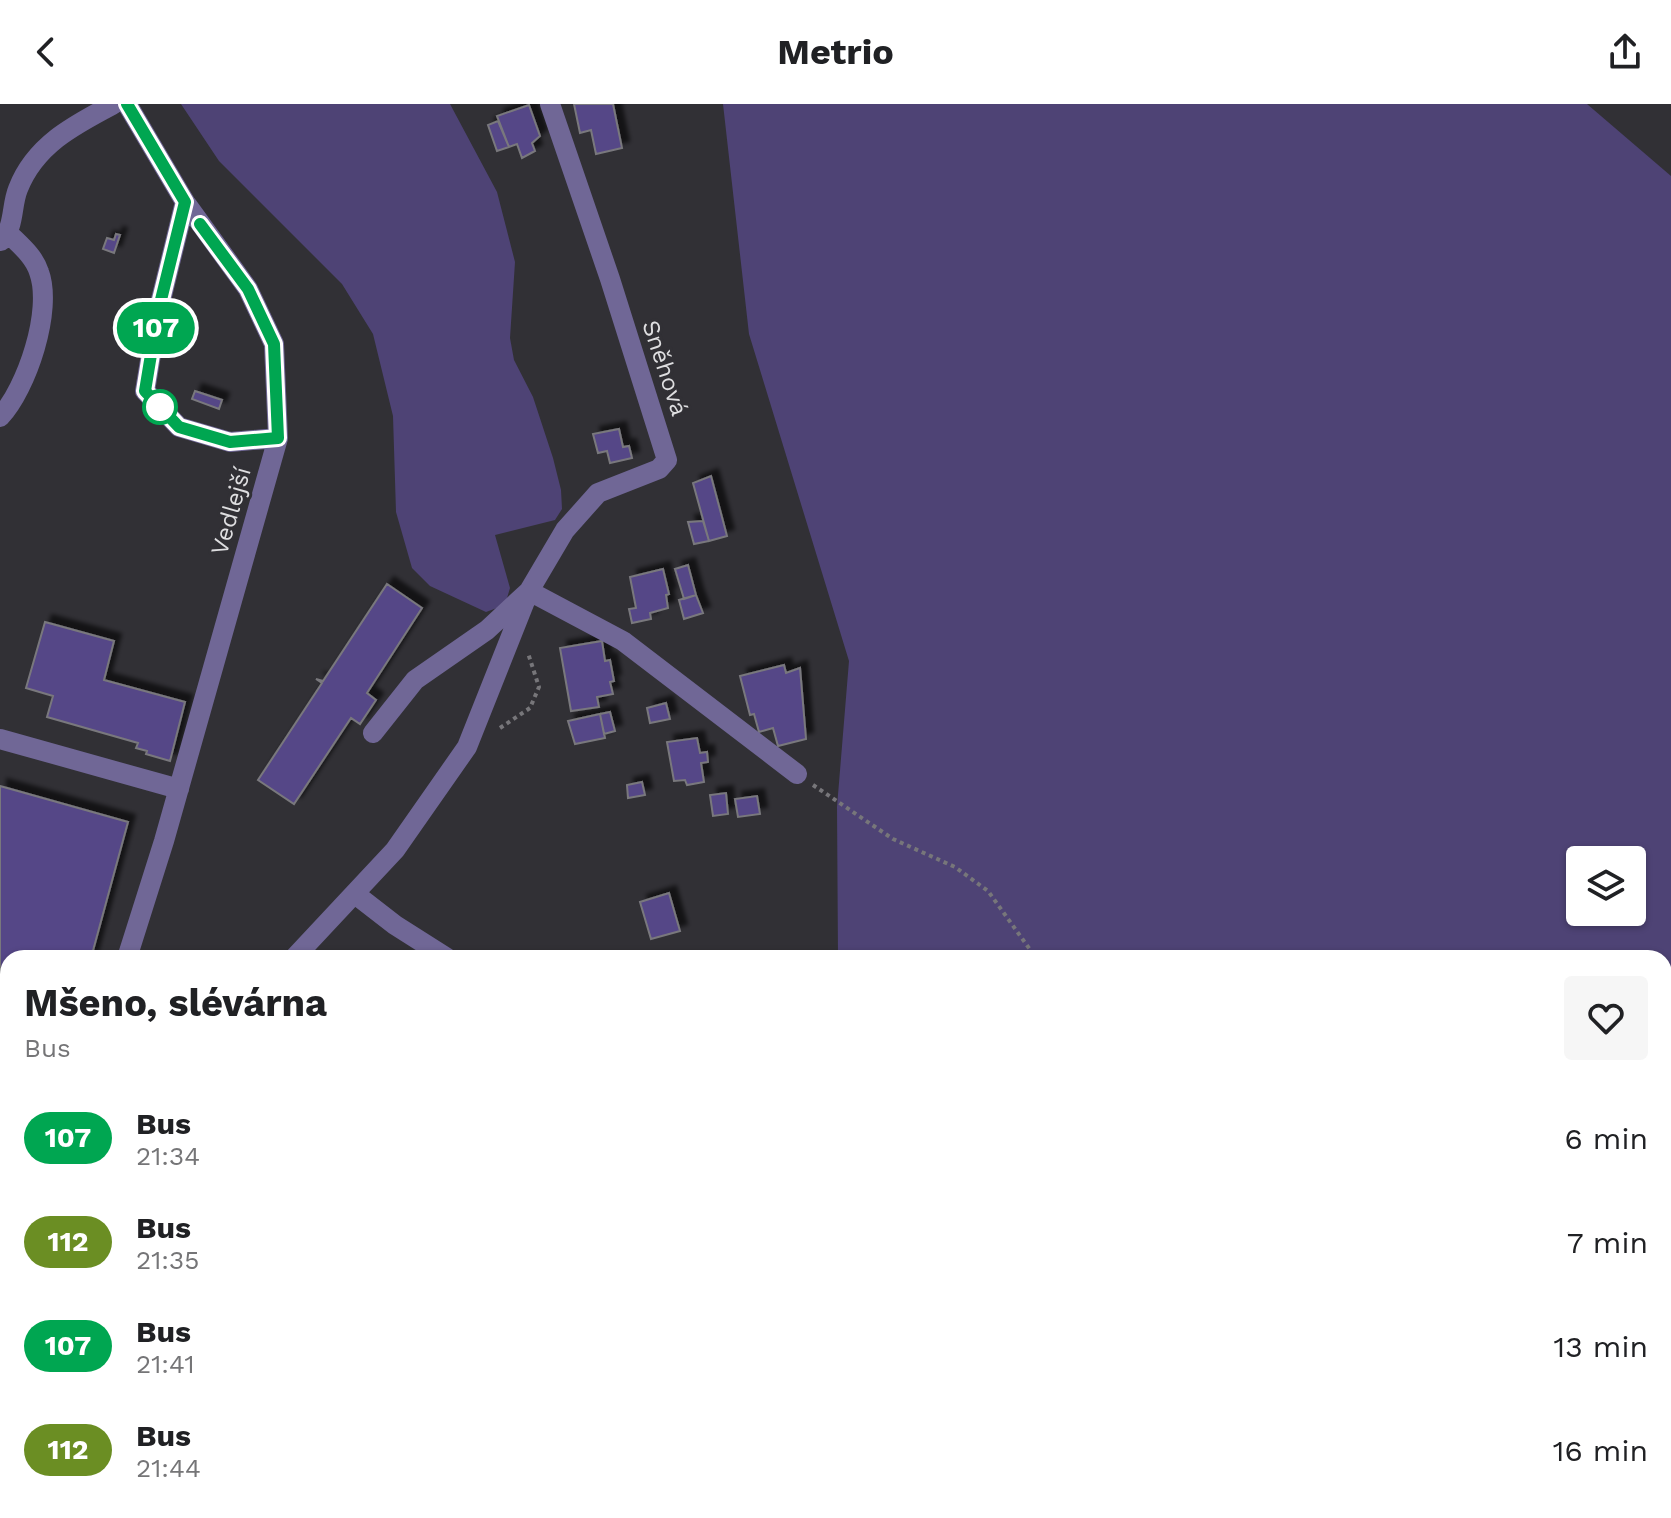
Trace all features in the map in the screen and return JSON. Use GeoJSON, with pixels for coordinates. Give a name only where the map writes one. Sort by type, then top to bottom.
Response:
{"type":"FeatureCollection","features":[{"type":"Feature","properties":{"kind":"street"},"geometry":{"type":"LineString","coordinates":[[0,417],[10,407],[32,362],[42,309],[40,273],[28,253],[4,238],[17,191],[27,168],[45,146],[114,104]]}},
{"type":"Feature","properties":{"kind":"street","name":"Vedlejší"},"geometry":{"type":"LineString","coordinates":[[127,104],[185,202],[248,289],[274,344],[278,438],[179,789],[129,950]]}},
{"type":"Feature","properties":{"kind":"street","name":"Sněhová"},"geometry":{"type":"LineString","coordinates":[[302,950],[395,850],[467,747],[529,591],[565,530],[598,493],[659,469],[667,460],[550,104]]}},
{"type":"Feature","properties":{"kind":"street"},"geometry":{"type":"LineString","coordinates":[[185,202],[158,312],[145,391],[179,427],[230,442],[278,438]]}},
{"type":"Feature","properties":{"kind":"street"},"geometry":{"type":"LineString","coordinates":[[529,591],[623,641],[797,774]]}},
{"type":"Feature","properties":{"kind":"street","name":"Sněhová"},"geometry":{"type":"LineString","coordinates":[[373,733],[415,680],[487,630],[529,591]]}},
{"type":"Feature","properties":{"kind":"street"},"geometry":{"type":"LineString","coordinates":[[0,739],[179,789]]}},
{"type":"Feature","properties":{"kind":"street"},"geometry":{"type":"LineString","coordinates":[[355,894],[434,950]]}},
{"type":"Feature","properties":{"kind":"path"},"geometry":{"type":"LineString","coordinates":[[467,747],[521,716],[530,708],[539,687],[532,658],[521,643],[510,637]]}},
{"type":"Feature","properties":{"kind":"path"},"geometry":{"type":"LineString","coordinates":[[797,774],[893,839],[955,867],[988,891],[1030,950]]}},
{"type":"Feature","properties":{"kind":"shaded area"},"geometry":{"type":"Polygon","coordinates":[[[181,104],[450,104],[497,192],[515,262],[510,338],[514,360],[533,397],[561,490],[562,509],[555,520],[495,535],[510,588],[505,605],[486,612],[430,586],[412,568],[396,512],[393,416],[373,334],[342,284],[219,161],[181,104]]]}},
{"type":"Feature","properties":{"kind":"shaded area"},"geometry":{"type":"Polygon","coordinates":[[[723,104],[1587,104],[1671,176],[1671,950],[838,950],[837,807],[849,661],[749,334],[723,104]]]}},
{"type":"Feature","properties":{"kind":"building"},"geometry":{"type":"Polygon","coordinates":[[[574,104],[613,104],[622,148],[596,154],[591,130],[580,133],[574,104]]]}},
{"type":"Feature","properties":{"kind":"building"},"geometry":{"type":"Polygon","coordinates":[[[529,105],[540,136],[532,143],[535,151],[522,158],[517,144],[509,147],[497,116],[529,105]]]}},
{"type":"Feature","properties":{"kind":"building"},"geometry":{"type":"Polygon","coordinates":[[[498,121],[509,147],[497,151],[488,125],[498,121]]]}},
{"type":"Feature","properties":{"kind":"building"},"geometry":{"type":"Polygon","coordinates":[[[116,234],[120,235],[114,253],[103,249],[107,238],[114,240],[116,234]]]}},
{"type":"Feature","properties":{"kind":"building"},"geometry":{"type":"Polygon","coordinates":[[[195,391],[222,400],[219,409],[192,399],[195,391]]]}},
{"type":"Feature","properties":{"kind":"building"},"geometry":{"type":"Polygon","coordinates":[[[619,429],[623,447],[629,446],[632,458],[610,463],[607,451],[598,453],[593,434],[619,429]]]}},
{"type":"Feature","properties":{"kind":"building"},"geometry":{"type":"Polygon","coordinates":[[[711,476],[727,536],[709,541],[693,483],[711,476]]]}},
{"type":"Feature","properties":{"kind":"building"},"geometry":{"type":"Polygon","coordinates":[[[703,521],[709,541],[694,544],[688,522],[703,521]]]}},
{"type":"Feature","properties":{"kind":"building"},"geometry":{"type":"Polygon","coordinates":[[[688,565],[696,595],[684,599],[675,569],[688,565]]]}},
{"type":"Feature","properties":{"kind":"building"},"geometry":{"type":"Polygon","coordinates":[[[663,569],[669,594],[666,595],[668,608],[650,613],[651,619],[632,623],[629,609],[636,608],[630,577],[663,569]]]}},
{"type":"Feature","properties":{"kind":"building"},"geometry":{"type":"Polygon","coordinates":[[[387,584],[422,608],[367,693],[376,700],[360,724],[351,718],[294,804],[258,780],[322,683],[316,679],[323,681],[387,584]]]}},
{"type":"Feature","properties":{"kind":"building"},"geometry":{"type":"Polygon","coordinates":[[[696,595],[703,613],[684,619],[679,600],[696,595]]]}},
{"type":"Feature","properties":{"kind":"building"},"geometry":{"type":"Polygon","coordinates":[[[45,622],[114,641],[104,680],[185,702],[170,761],[146,754],[147,751],[136,748],[138,743],[47,717],[53,696],[26,688],[45,622]]]}},
{"type":"Feature","properties":{"kind":"building"},"geometry":{"type":"Polygon","coordinates":[[[602,641],[605,661],[610,660],[613,694],[597,697],[599,707],[571,711],[560,648],[602,641]]]}},
{"type":"Feature","properties":{"kind":"building"},"geometry":{"type":"Polygon","coordinates":[[[784,665],[786,673],[800,668],[806,739],[778,746],[773,728],[759,732],[754,714],[750,715],[740,676],[784,665]]]}},
{"type":"Feature","properties":{"kind":"building"},"geometry":{"type":"Polygon","coordinates":[[[666,703],[670,719],[650,723],[647,708],[666,703]]]}},
{"type":"Feature","properties":{"kind":"building"},"geometry":{"type":"Polygon","coordinates":[[[610,712],[615,731],[604,734],[600,714],[610,712]]]}},
{"type":"Feature","properties":{"kind":"building"},"geometry":{"type":"Polygon","coordinates":[[[600,714],[605,738],[575,744],[568,721],[600,714]]]}},
{"type":"Feature","properties":{"kind":"building"},"geometry":{"type":"Polygon","coordinates":[[[697,738],[700,753],[707,752],[708,762],[701,763],[704,782],[687,785],[685,780],[674,781],[667,742],[697,738]]]}},
{"type":"Feature","properties":{"kind":"building"},"geometry":{"type":"Polygon","coordinates":[[[642,782],[645,795],[628,798],[627,785],[642,782]]]}},
{"type":"Feature","properties":{"kind":"building"},"geometry":{"type":"Polygon","coordinates":[[[0,786],[128,822],[93,950],[0,950],[0,786]]]}},
{"type":"Feature","properties":{"kind":"building"},"geometry":{"type":"Polygon","coordinates":[[[726,793],[728,814],[713,816],[710,795],[726,793]]]}},
{"type":"Feature","properties":{"kind":"building"},"geometry":{"type":"Polygon","coordinates":[[[757,796],[760,814],[738,817],[735,799],[757,796]]]}},
{"type":"Feature","properties":{"kind":"building"},"geometry":{"type":"Polygon","coordinates":[[[669,893],[680,931],[651,939],[640,902],[669,893]]]}},
{"type":"Feature","properties":{"kind":"bus line","name":"107"},"geometry":{"type":"LineString","coordinates":[[127,104],[185,202],[158,312],[145,391],[179,427],[230,442],[278,438],[274,344],[248,289],[200,224]]}}]}
